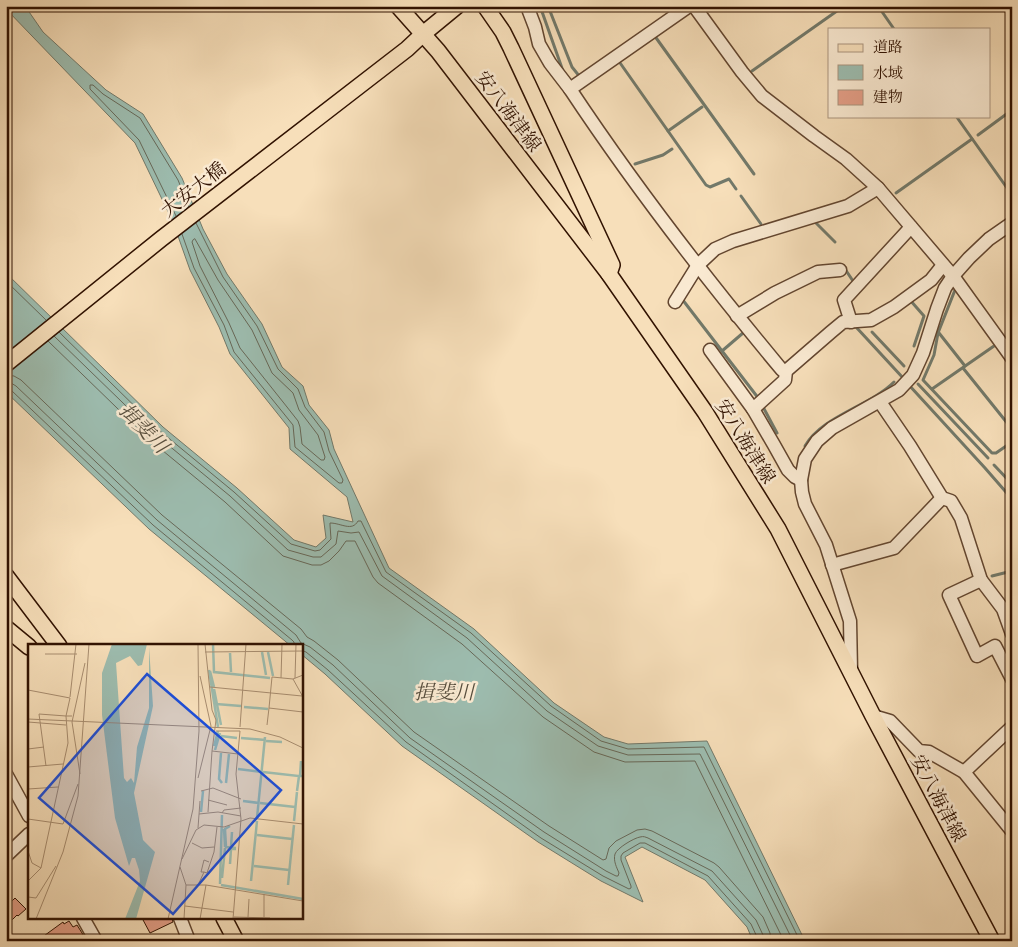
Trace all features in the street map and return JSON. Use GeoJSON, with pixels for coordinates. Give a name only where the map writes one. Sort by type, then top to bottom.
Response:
{"type":"FeatureCollection","features":[{"type":"Feature","properties":{"kind":"main road","name":"安八海津線"},"geometry":{"type":"LineString","coordinates":[[398,6],[438,51],[609,274],[705,412],[778,530],[818,611],[992,941]]}},
{"type":"Feature","properties":{"kind":"main road","name":"大安大橋"},"geometry":{"type":"LineString","coordinates":[[6,364],[161,239],[407,49],[458,6]]}},
{"type":"Feature","properties":{"kind":"main road"},"geometry":{"type":"LineString","coordinates":[[485,6],[503,32],[612,265],[609,274]]}},
{"type":"Feature","properties":{"kind":"main road"},"geometry":{"type":"LineString","coordinates":[[6,576],[57,644]]}},
{"type":"Feature","properties":{"kind":"main road"},"geometry":{"type":"LineString","coordinates":[[6,628],[28,646]]}},
{"type":"Feature","properties":{"kind":"main road"},"geometry":{"type":"LineString","coordinates":[[225,920],[236,941]]}},
{"type":"Feature","properties":{"kind":"street"},"geometry":{"type":"LineString","coordinates":[[527,6],[539,44],[550,63],[654,209],[737,316],[782,370],[786,371]]}},
{"type":"Feature","properties":{"kind":"street"},"geometry":{"type":"LineString","coordinates":[[570,89],[688,6]]}},
{"type":"Feature","properties":{"kind":"street"},"geometry":{"type":"LineString","coordinates":[[694,6],[762,96],[846,158],[878,188],[953,276],[1012,358]]}},
{"type":"Feature","properties":{"kind":"street"},"geometry":{"type":"LineString","coordinates":[[675,302],[698,265],[715,249],[733,241],[848,206],[878,188]]}},
{"type":"Feature","properties":{"kind":"street"},"geometry":{"type":"LineString","coordinates":[[851,671],[850,621],[826,545],[805,504],[801,480],[805,459],[817,441],[832,428],[899,390],[913,375],[923,353],[943,295],[953,276],[989,239],[1012,223]]}},
{"type":"Feature","properties":{"kind":"street"},"geometry":{"type":"LineString","coordinates":[[851,322],[844,300],[911,227]]}},
{"type":"Feature","properties":{"kind":"street"},"geometry":{"type":"LineString","coordinates":[[753,410],[785,380],[786,371],[843,322],[871,320],[894,307],[931,280],[943,265]]}},
{"type":"Feature","properties":{"kind":"street"},"geometry":{"type":"LineString","coordinates":[[737,316],[775,293],[818,272],[840,270]]}},
{"type":"Feature","properties":{"kind":"street"},"geometry":{"type":"LineString","coordinates":[[710,350],[753,410],[788,470],[801,480]]}},
{"type":"Feature","properties":{"kind":"street"},"geometry":{"type":"LineString","coordinates":[[880,402],[942,498],[951,501],[961,518],[982,580],[1003,609],[1012,634]]}},
{"type":"Feature","properties":{"kind":"street"},"geometry":{"type":"LineString","coordinates":[[832,565],[894,548],[942,498]]}},
{"type":"Feature","properties":{"kind":"street"},"geometry":{"type":"LineString","coordinates":[[982,580],[949,595],[977,656],[1012,639]]}},
{"type":"Feature","properties":{"kind":"street"},"geometry":{"type":"LineString","coordinates":[[995,646],[1012,679]]}},
{"type":"Feature","properties":{"kind":"street"},"geometry":{"type":"LineString","coordinates":[[873,716],[890,721],[919,751],[929,752],[964,772],[1012,831]]}},
{"type":"Feature","properties":{"kind":"street"},"geometry":{"type":"LineString","coordinates":[[964,772],[1008,731],[1003,726],[1012,718]]}},
{"type":"Feature","properties":{"kind":"street"},"geometry":{"type":"LineString","coordinates":[[6,774],[28,814]]}},
{"type":"Feature","properties":{"kind":"street"},"geometry":{"type":"LineString","coordinates":[[6,856],[28,835]]}},
{"type":"Feature","properties":{"kind":"street"},"geometry":{"type":"LineString","coordinates":[[84,920],[96,941]]}},
{"type":"Feature","properties":{"kind":"street"},"geometry":{"type":"LineString","coordinates":[[181,920],[189,941]]}},
{"type":"Feature","properties":{"kind":"water","name":"揖斐川"},"geometry":{"type":"Polygon","coordinates":[[[6,6],[25,6],[43,32],[106,90],[143,114],[182,178],[203,229],[227,274],[262,324],[282,367],[303,386],[309,405],[329,430],[334,449],[389,568],[474,629],[554,703],[604,737],[628,744],[707,741],[805,941],[753,941],[747,927],[705,880],[642,847],[625,857],[643,902],[601,881],[538,842],[402,746],[302,655],[302,644],[289,644],[149,529],[6,392],[6,273],[163,427],[237,488],[294,540],[316,547],[326,538],[323,515],[353,522],[347,497],[290,449],[289,428],[230,354],[219,327],[190,270],[173,222],[135,143],[6,9],[6,6]]]}},
{"type":"Feature","properties":{"kind":"building"},"geometry":{"type":"Polygon","coordinates":[[[15,898],[26,909],[6,926],[6,899],[10,903],[15,898]]]}},
{"type":"Feature","properties":{"kind":"building"},"geometry":{"type":"Polygon","coordinates":[[[143,920],[172,920],[173,922],[150,933],[143,920]]]}},
{"type":"Feature","properties":{"kind":"building"},"geometry":{"type":"Polygon","coordinates":[[[69,921],[73,927],[77,925],[87,941],[37,941],[63,922],[64,924],[69,921]]]}},
{"type":"Feature","properties":{"kind":"waterway"},"geometry":{"type":"LineString","coordinates":[[540,6],[563,71]]}},
{"type":"Feature","properties":{"kind":"waterway"},"geometry":{"type":"LineString","coordinates":[[548,6],[572,67],[580,77]]}},
{"type":"Feature","properties":{"kind":"waterway"},"geometry":{"type":"LineString","coordinates":[[752,71],[844,6]]}},
{"type":"Feature","properties":{"kind":"waterway"},"geometry":{"type":"LineString","coordinates":[[878,6],[893,28]]}},
{"type":"Feature","properties":{"kind":"waterway"},"geometry":{"type":"LineString","coordinates":[[654,35],[754,174]]}},
{"type":"Feature","properties":{"kind":"waterway"},"geometry":{"type":"LineString","coordinates":[[618,60],[706,185],[710,187],[729,179],[736,189]]}},
{"type":"Feature","properties":{"kind":"waterway"},"geometry":{"type":"LineString","coordinates":[[668,131],[702,107]]}},
{"type":"Feature","properties":{"kind":"waterway"},"geometry":{"type":"LineString","coordinates":[[978,135],[1012,110]]}},
{"type":"Feature","properties":{"kind":"waterway"},"geometry":{"type":"LineString","coordinates":[[957,118],[1012,195]]}},
{"type":"Feature","properties":{"kind":"waterway"},"geometry":{"type":"LineString","coordinates":[[896,193],[972,139]]}},
{"type":"Feature","properties":{"kind":"waterway"},"geometry":{"type":"LineString","coordinates":[[635,164],[663,155],[672,149]]}},
{"type":"Feature","properties":{"kind":"waterway"},"geometry":{"type":"LineString","coordinates":[[741,196],[761,224]]}},
{"type":"Feature","properties":{"kind":"waterway"},"geometry":{"type":"LineString","coordinates":[[814,221],[835,242]]}},
{"type":"Feature","properties":{"kind":"waterway"},"geometry":{"type":"LineString","coordinates":[[845,269],[855,284]]}},
{"type":"Feature","properties":{"kind":"waterway"},"geometry":{"type":"LineString","coordinates":[[955,290],[938,333],[934,355],[923,380],[992,453],[996,453],[1012,442]]}},
{"type":"Feature","properties":{"kind":"waterway"},"geometry":{"type":"LineString","coordinates":[[683,297],[682,299],[759,399]]}},
{"type":"Feature","properties":{"kind":"waterway"},"geometry":{"type":"LineString","coordinates":[[911,299],[924,316],[914,346]]}},
{"type":"Feature","properties":{"kind":"waterway"},"geometry":{"type":"LineString","coordinates":[[856,327],[904,379]]}},
{"type":"Feature","properties":{"kind":"waterway"},"geometry":{"type":"LineString","coordinates":[[872,332],[904,366]]}},
{"type":"Feature","properties":{"kind":"waterway"},"geometry":{"type":"LineString","coordinates":[[722,351],[743,333]]}},
{"type":"Feature","properties":{"kind":"waterway"},"geometry":{"type":"LineString","coordinates":[[939,333],[965,366]]}},
{"type":"Feature","properties":{"kind":"waterway"},"geometry":{"type":"LineString","coordinates":[[1004,340],[1012,335]]}},
{"type":"Feature","properties":{"kind":"waterway"},"geometry":{"type":"LineString","coordinates":[[932,389],[994,346]]}},
{"type":"Feature","properties":{"kind":"waterway"},"geometry":{"type":"LineString","coordinates":[[963,368],[1012,429]]}},
{"type":"Feature","properties":{"kind":"waterway"},"geometry":{"type":"LineString","coordinates":[[805,446],[813,436],[834,419],[872,398],[894,382]]}},
{"type":"Feature","properties":{"kind":"waterway"},"geometry":{"type":"LineString","coordinates":[[908,384],[1012,499]]}},
{"type":"Feature","properties":{"kind":"waterway"},"geometry":{"type":"LineString","coordinates":[[918,384],[988,458]]}},
{"type":"Feature","properties":{"kind":"waterway"},"geometry":{"type":"LineString","coordinates":[[762,405],[777,433]]}},
{"type":"Feature","properties":{"kind":"waterway"},"geometry":{"type":"LineString","coordinates":[[994,465],[1012,484]]}},
{"type":"Feature","properties":{"kind":"waterway"},"geometry":{"type":"LineString","coordinates":[[992,576],[1012,571]]}}]}
